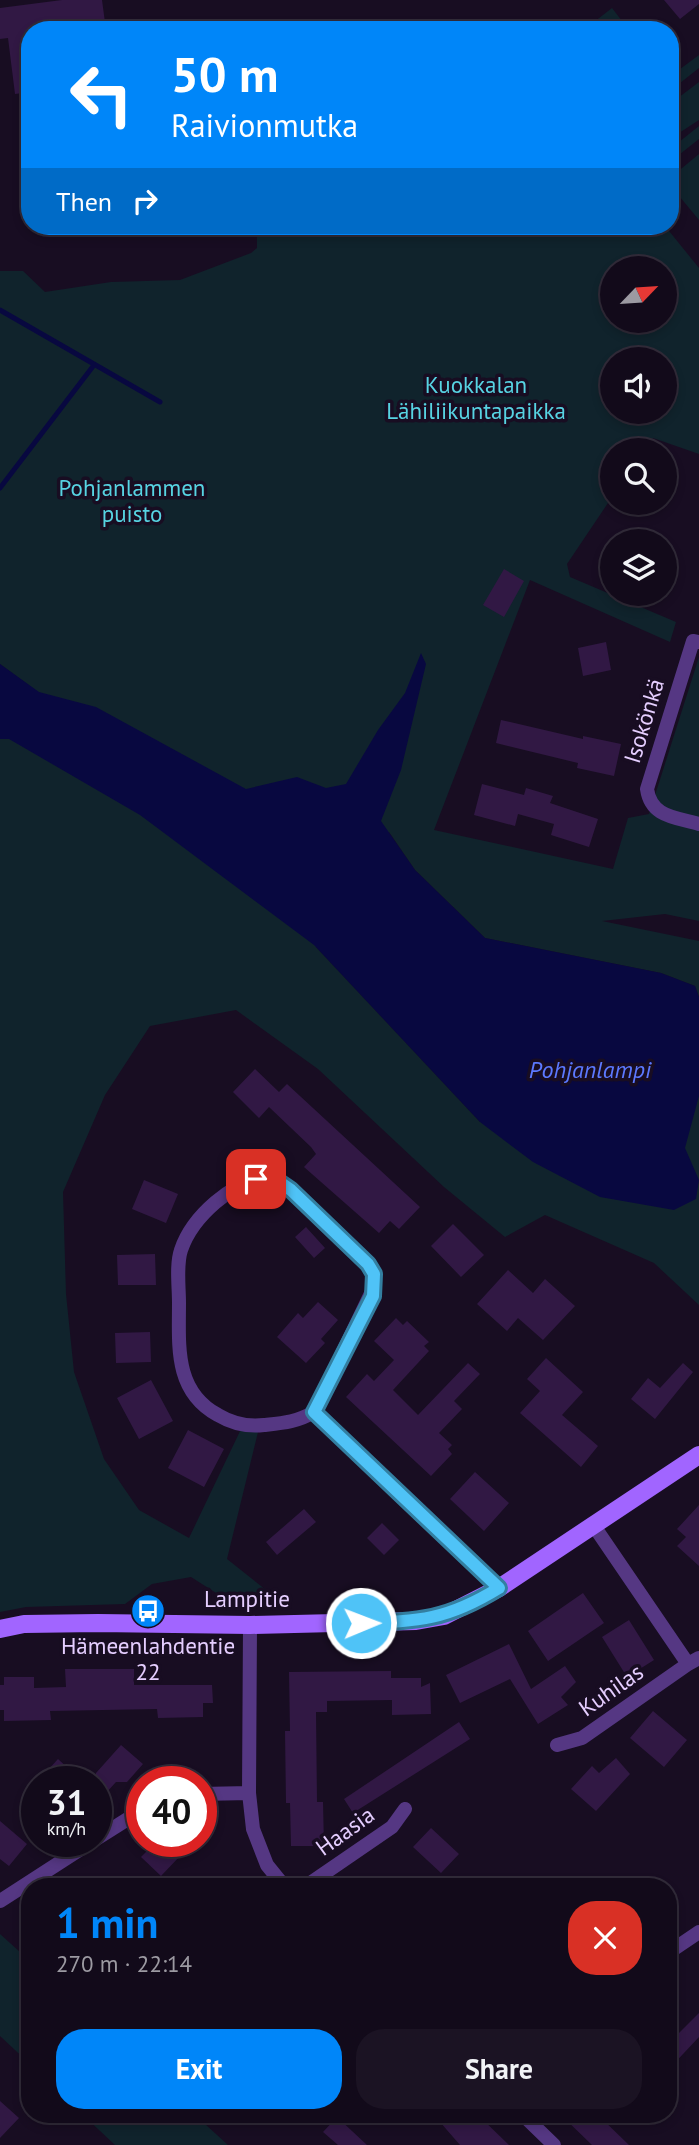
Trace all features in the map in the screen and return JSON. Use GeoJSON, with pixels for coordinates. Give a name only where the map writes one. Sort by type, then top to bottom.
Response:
{"type":"FeatureCollection","features":[{"type":"Feature","properties":{"kind":"street","name":"Isokönkä"},"geometry":{"type":"LineString","coordinates":[[696,642],[647,789],[649,800],[657,812],[699,824]]}},
{"type":"Feature","properties":{"kind":"street"},"geometry":{"type":"LineString","coordinates":[[256,1179],[278,1181],[291,1190],[368,1264],[374,1274],[373,1296],[314,1412],[298,1422],[252,1427],[233,1423],[200,1404],[190,1392],[178,1358],[180,1253],[185,1239],[193,1227],[228,1193],[256,1179]]}},
{"type":"Feature","properties":{"kind":"street"},"geometry":{"type":"LineString","coordinates":[[314,1412],[499,1588]]}},
{"type":"Feature","properties":{"kind":"street","name":"Lampitie"},"geometry":{"type":"LineString","coordinates":[[0,1629],[24,1624],[250,1625],[416,1621],[444,1616],[471,1605],[499,1588],[699,1455]]}},
{"type":"Feature","properties":{"kind":"street"},"geometry":{"type":"LineString","coordinates":[[593,1526],[694,1661]]}},
{"type":"Feature","properties":{"kind":"street"},"geometry":{"type":"LineString","coordinates":[[250,1625],[249,1793],[253,1829],[267,1865],[278,1878]]}},
{"type":"Feature","properties":{"kind":"street","name":"Kuhilas"},"geometry":{"type":"LineString","coordinates":[[557,1745],[582,1738],[694,1661]]}},
{"type":"Feature","properties":{"kind":"street"},"geometry":{"type":"LineString","coordinates":[[217,1794],[249,1793]]}},
{"type":"Feature","properties":{"kind":"street","name":"Haasia"},"geometry":{"type":"LineString","coordinates":[[318,1878],[392,1827],[405,1809]]}},
{"type":"Feature","properties":{"kind":"street"},"geometry":{"type":"LineString","coordinates":[[36,1878],[69,1857]]}},
{"type":"Feature","properties":{"kind":"street"},"geometry":{"type":"LineString","coordinates":[[0,1901],[21,1888]]}},
{"type":"Feature","properties":{"kind":"street"},"geometry":{"type":"LineString","coordinates":[[677,1947],[699,1932]]}},
{"type":"Feature","properties":{"kind":"street"},"geometry":{"type":"LineString","coordinates":[[531,2123],[554,2145]]}},
{"type":"Feature","properties":{"kind":"green space"},"geometry":{"type":"Polygon","coordinates":[[[612,8],[622,21],[595,21],[612,8]]]}},
{"type":"Feature","properties":{"kind":"green space"},"geometry":{"type":"Polygon","coordinates":[[[699,55],[699,68],[679,84],[679,70],[699,55]]]}},
{"type":"Feature","properties":{"kind":"green space"},"geometry":{"type":"Polygon","coordinates":[[[699,82],[699,120],[679,133],[679,97],[699,82]]]}},
{"type":"Feature","properties":{"kind":"green space"},"geometry":{"type":"Polygon","coordinates":[[[699,126],[699,139],[679,155],[679,142],[699,126]]]}},
{"type":"Feature","properties":{"kind":"green space"},"geometry":{"type":"Polygon","coordinates":[[[699,154],[699,220],[679,196],[679,171],[699,154]]]}},
{"type":"Feature","properties":{"kind":"green space"},"geometry":{"type":"Polygon","coordinates":[[[257,235],[672,235],[699,268],[699,454],[677,446],[677,438],[600,438],[600,515],[567,564],[570,577],[600,590],[600,606],[638,606],[676,622],[670,642],[530,580],[434,830],[613,869],[628,818],[649,814],[699,657],[699,921],[665,914],[602,921],[699,941],[699,997],[695,986],[661,973],[485,938],[415,870],[389,832],[316,947],[480,1122],[699,1064],[699,1305],[654,1263],[545,1215],[505,1237],[444,1187],[318,1069],[236,1010],[150,1026],[105,1095],[63,1192],[66,1294],[74,1372],[104,1459],[139,1510],[189,1538],[242,1427],[259,1428],[227,1559],[280,1601],[235,1605],[191,1577],[152,1584],[125,1604],[26,1607],[0,1612],[0,739],[6,739],[0,699],[66,713],[0,664],[0,271],[23,271],[45,292],[111,282],[180,280],[251,253],[257,248],[257,235]]]}},
{"type":"Feature","properties":{"kind":"green space"},"geometry":{"type":"Polygon","coordinates":[[[0,1934],[21,1953],[21,2056],[0,2036],[0,1934]]]}},
{"type":"Feature","properties":{"kind":"green space"},"geometry":{"type":"Polygon","coordinates":[[[92,2123],[204,2123],[228,2145],[115,2145],[92,2123]]]}},
{"type":"Feature","properties":{"kind":"water","name":"Pohjanlampi"},"geometry":{"type":"Polygon","coordinates":[[[421,653],[426,664],[401,770],[381,821],[415,870],[485,938],[661,973],[695,986],[699,997],[699,1096],[685,1148],[699,1180],[696,1199],[674,1210],[600,1197],[533,1162],[480,1122],[314,945],[140,815],[9,739],[0,739],[0,664],[39,692],[96,707],[246,789],[297,777],[326,788],[346,784],[378,730],[405,693],[421,653]]]}},
{"type":"Feature","properties":{"kind":"building"},"geometry":{"type":"Polygon","coordinates":[[[62,0],[102,0],[105,21],[21,21],[21,93],[15,94],[8,38],[0,39],[0,8],[62,0]]]}},
{"type":"Feature","properties":{"kind":"building"},"geometry":{"type":"Polygon","coordinates":[[[664,0],[699,0],[699,4],[680,19],[664,0]]]}},
{"type":"Feature","properties":{"kind":"building"},"geometry":{"type":"Polygon","coordinates":[[[504,569],[524,581],[504,617],[483,605],[504,569]]]}},
{"type":"Feature","properties":{"kind":"building"},"geometry":{"type":"Polygon","coordinates":[[[606,642],[611,670],[583,676],[578,648],[606,642]]]}},
{"type":"Feature","properties":{"kind":"building"},"geometry":{"type":"Polygon","coordinates":[[[501,720],[583,739],[583,736],[621,744],[614,776],[577,768],[578,763],[496,743],[501,720]]]}},
{"type":"Feature","properties":{"kind":"building"},"geometry":{"type":"Polygon","coordinates":[[[482,784],[524,795],[526,788],[553,796],[550,803],[598,819],[589,847],[551,835],[554,824],[518,814],[515,826],[474,815],[482,784]]]}},
{"type":"Feature","properties":{"kind":"building"},"geometry":{"type":"Polygon","coordinates":[[[255,1069],[279,1092],[287,1084],[420,1207],[399,1229],[390,1221],[379,1233],[304,1167],[316,1154],[311,1147],[269,1107],[259,1118],[233,1092],[255,1069]]]}},
{"type":"Feature","properties":{"kind":"building"},"geometry":{"type":"Polygon","coordinates":[[[144,1180],[178,1194],[166,1223],[132,1209],[144,1180]]]}},
{"type":"Feature","properties":{"kind":"building"},"geometry":{"type":"Polygon","coordinates":[[[453,1224],[484,1255],[461,1277],[431,1246],[453,1224]]]}},
{"type":"Feature","properties":{"kind":"building"},"geometry":{"type":"Polygon","coordinates":[[[306,1227],[325,1248],[314,1258],[295,1237],[306,1227]]]}},
{"type":"Feature","properties":{"kind":"building"},"geometry":{"type":"Polygon","coordinates":[[[155,1254],[156,1285],[118,1285],[117,1255],[155,1254]]]}},
{"type":"Feature","properties":{"kind":"building"},"geometry":{"type":"Polygon","coordinates":[[[508,1270],[533,1293],[545,1279],[575,1306],[543,1340],[518,1318],[507,1331],[477,1304],[508,1270]]]}},
{"type":"Feature","properties":{"kind":"building"},"geometry":{"type":"Polygon","coordinates":[[[318,1302],[338,1320],[321,1339],[325,1343],[306,1363],[277,1337],[298,1313],[303,1318],[318,1302]]]}},
{"type":"Feature","properties":{"kind":"building"},"geometry":{"type":"Polygon","coordinates":[[[396,1318],[403,1325],[407,1321],[429,1342],[424,1346],[429,1351],[393,1390],[418,1415],[468,1363],[480,1374],[454,1401],[462,1409],[439,1433],[452,1445],[448,1449],[452,1454],[431,1476],[346,1397],[367,1374],[374,1381],[394,1360],[374,1341],[396,1318]]]}},
{"type":"Feature","properties":{"kind":"building"},"geometry":{"type":"Polygon","coordinates":[[[150,1332],[151,1362],[116,1363],[115,1333],[150,1332]]]}},
{"type":"Feature","properties":{"kind":"building"},"geometry":{"type":"Polygon","coordinates":[[[546,1358],[583,1392],[562,1415],[598,1446],[581,1467],[520,1413],[540,1391],[527,1379],[546,1358]]]}},
{"type":"Feature","properties":{"kind":"building"},"geometry":{"type":"Polygon","coordinates":[[[683,1363],[693,1372],[655,1419],[631,1399],[648,1378],[660,1388],[683,1363]]]}},
{"type":"Feature","properties":{"kind":"building"},"geometry":{"type":"Polygon","coordinates":[[[151,1380],[173,1421],[139,1439],[117,1398],[151,1380]]]}},
{"type":"Feature","properties":{"kind":"building"},"geometry":{"type":"Polygon","coordinates":[[[188,1430],[224,1449],[204,1487],[168,1468],[188,1430]]]}},
{"type":"Feature","properties":{"kind":"building"},"geometry":{"type":"Polygon","coordinates":[[[475,1472],[509,1503],[484,1531],[450,1499],[475,1472]]]}},
{"type":"Feature","properties":{"kind":"building"},"geometry":{"type":"Polygon","coordinates":[[[699,1505],[699,1566],[677,1546],[686,1537],[677,1529],[699,1505]]]}},
{"type":"Feature","properties":{"kind":"building"},"geometry":{"type":"Polygon","coordinates":[[[304,1509],[316,1522],[277,1555],[266,1542],[304,1509]]]}},
{"type":"Feature","properties":{"kind":"building"},"geometry":{"type":"Polygon","coordinates":[[[382,1523],[399,1540],[384,1555],[367,1538],[382,1523]]]}},
{"type":"Feature","properties":{"kind":"building"},"geometry":{"type":"Polygon","coordinates":[[[583,1593],[604,1623],[548,1661],[528,1631],[583,1593]]]}},
{"type":"Feature","properties":{"kind":"building"},"geometry":{"type":"Polygon","coordinates":[[[629,1620],[654,1660],[627,1677],[602,1637],[629,1620]]]}},
{"type":"Feature","properties":{"kind":"building"},"geometry":{"type":"Polygon","coordinates":[[[509,1644],[531,1689],[565,1666],[576,1682],[561,1697],[568,1705],[538,1724],[510,1679],[460,1703],[446,1675],[509,1644]]]}},
{"type":"Feature","properties":{"kind":"building"},"geometry":{"type":"Polygon","coordinates":[[[65,1669],[134,1669],[134,1685],[212,1685],[213,1703],[203,1703],[203,1717],[158,1718],[157,1709],[50,1711],[51,1720],[4,1721],[4,1710],[0,1710],[0,1685],[4,1685],[4,1677],[34,1677],[34,1688],[66,1687],[65,1669]]]}},
{"type":"Feature","properties":{"kind":"building"},"geometry":{"type":"Polygon","coordinates":[[[391,1671],[391,1678],[421,1678],[421,1687],[430,1683],[431,1714],[392,1715],[392,1700],[327,1701],[327,1712],[316,1712],[317,1802],[323,1802],[324,1846],[291,1846],[290,1803],[286,1803],[285,1731],[290,1731],[289,1672],[391,1671]]]}},
{"type":"Feature","properties":{"kind":"building"},"geometry":{"type":"Polygon","coordinates":[[[653,1711],[687,1740],[664,1767],[630,1738],[653,1711]]]}},
{"type":"Feature","properties":{"kind":"building"},"geometry":{"type":"Polygon","coordinates":[[[459,1722],[470,1739],[353,1813],[344,1799],[459,1722]]]}},
{"type":"Feature","properties":{"kind":"building"},"geometry":{"type":"Polygon","coordinates":[[[121,1745],[143,1764],[126,1766],[126,1782],[116,1782],[112,1786],[112,1766],[102,1766],[121,1745]]]}},
{"type":"Feature","properties":{"kind":"building"},"geometry":{"type":"Polygon","coordinates":[[[616,1758],[630,1774],[596,1811],[571,1789],[592,1766],[599,1773],[616,1758]]]}},
{"type":"Feature","properties":{"kind":"building"},"geometry":{"type":"Polygon","coordinates":[[[58,1759],[66,1766],[52,1766],[58,1759]]]}},
{"type":"Feature","properties":{"kind":"building"},"geometry":{"type":"Polygon","coordinates":[[[0,1821],[21,1839],[21,1851],[9,1866],[0,1859],[0,1821]]]}},
{"type":"Feature","properties":{"kind":"building"},"geometry":{"type":"Polygon","coordinates":[[[431,1828],[459,1854],[441,1873],[413,1847],[431,1828]]]}},
{"type":"Feature","properties":{"kind":"building"},"geometry":{"type":"Polygon","coordinates":[[[141,1857],[179,1857],[161,1876],[141,1857]]]}},
{"type":"Feature","properties":{"kind":"building"},"geometry":{"type":"Polygon","coordinates":[[[699,2013],[699,2037],[677,2060],[678,2034],[699,2013]]]}},
{"type":"Feature","properties":{"kind":"building"},"geometry":{"type":"Polygon","coordinates":[[[0,2101],[19,2118],[0,2138],[0,2101]]]}},
{"type":"Feature","properties":{"kind":"building"},"geometry":{"type":"Polygon","coordinates":[[[331,2123],[343,2123],[367,2145],[338,2145],[323,2132],[331,2123]]]}},
{"type":"Feature","properties":{"kind":"building"},"geometry":{"type":"Polygon","coordinates":[[[441,2123],[486,2123],[509,2145],[460,2145],[441,2123]]]}},
{"type":"Feature","properties":{"kind":"building"},"geometry":{"type":"Polygon","coordinates":[[[569,2123],[606,2123],[629,2145],[592,2145],[569,2123]]]}},
{"type":"Feature","properties":{"kind":"waterway"},"geometry":{"type":"LineString","coordinates":[[0,310],[160,402]]}},
{"type":"Feature","properties":{"kind":"waterway"},"geometry":{"type":"LineString","coordinates":[[0,488],[94,365]]}},
{"type":"Feature","properties":{"kind":"place","name":"Hämeenlahdentie 22"},"geometry":{"type":"Point","coordinates":[148,1611]}},
{"type":"Feature","properties":{"kind":"route"},"geometry":{"type":"LineString","coordinates":[[256,1179],[278,1181],[291,1190],[368,1264],[374,1274],[373,1296],[314,1412],[499,1588],[471,1605],[444,1616],[416,1621],[361,1623]]}},
{"type":"Feature","properties":{"kind":"park label","name":"Kuokkalan Lähiliikuntapaikka"},"geometry":{"type":"Point","coordinates":[476,398]}},
{"type":"Feature","properties":{"kind":"park label","name":"Pohjanlammen puisto"},"geometry":{"type":"Point","coordinates":[132,501]}}]}
